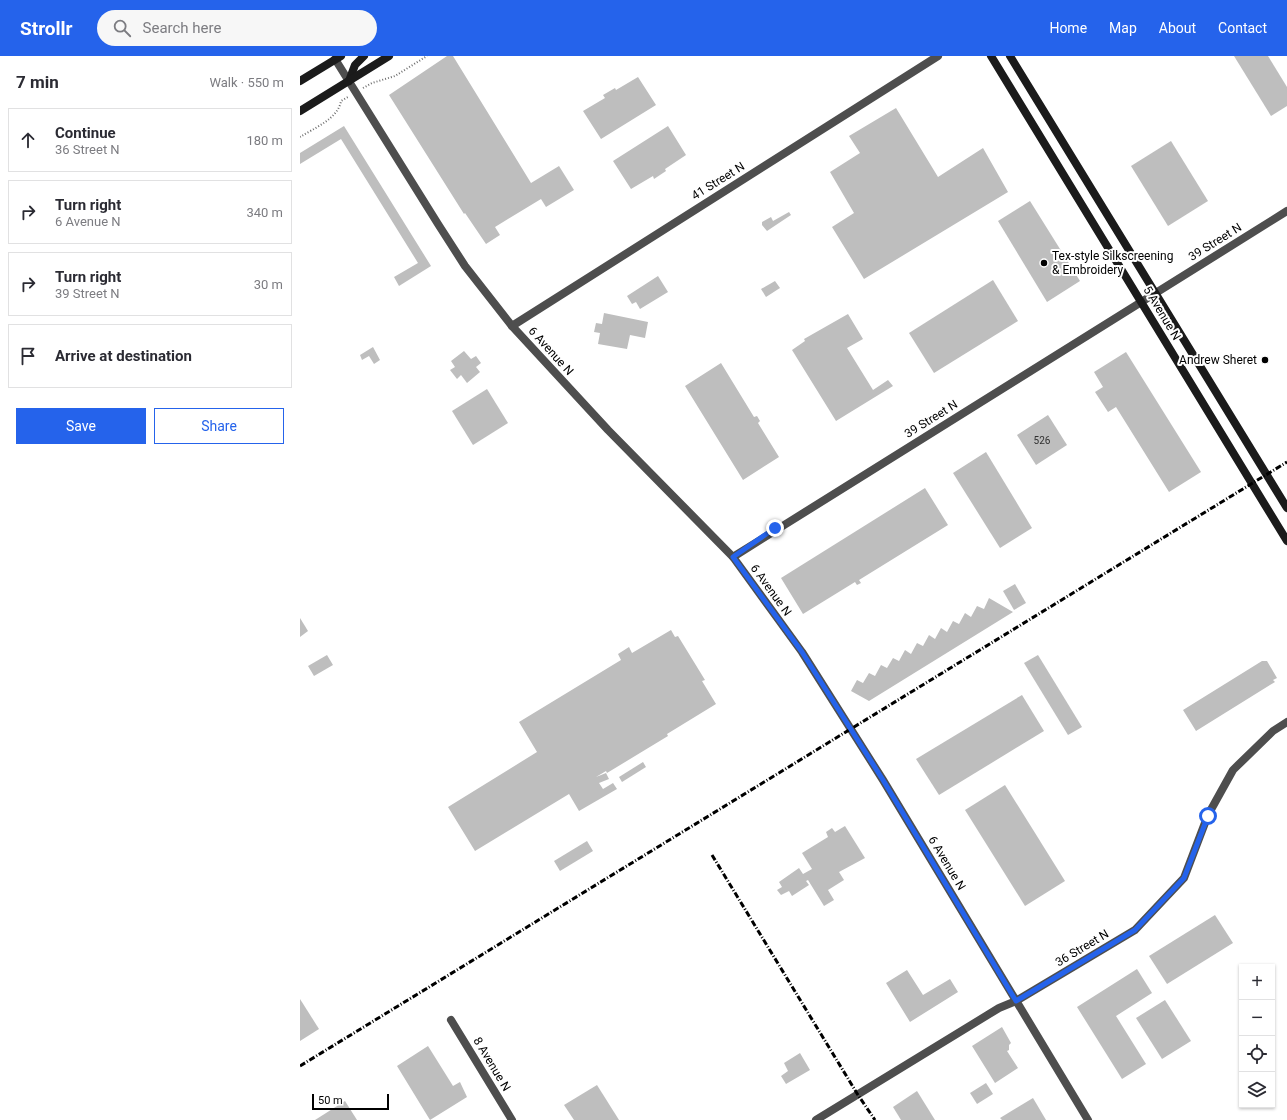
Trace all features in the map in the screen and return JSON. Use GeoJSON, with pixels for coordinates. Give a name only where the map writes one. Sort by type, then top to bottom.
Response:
{"type":"FeatureCollection","features":[{"type":"Feature","properties":{"kind":"main road"},"geometry":{"type":"LineString","coordinates":[[349,81],[355,65],[364,56]]}},
{"type":"Feature","properties":{"kind":"main road"},"geometry":{"type":"LineString","coordinates":[[300,111],[389,56]]}},
{"type":"Feature","properties":{"kind":"main road","name":"5 Avenue N"},"geometry":{"type":"LineString","coordinates":[[991,56],[1287,542]]}},
{"type":"Feature","properties":{"kind":"main road","name":"5 Avenue N"},"geometry":{"type":"LineString","coordinates":[[1010,56],[1287,508]]}},
{"type":"Feature","properties":{"kind":"main road"},"geometry":{"type":"LineString","coordinates":[[300,81],[338,58]]}},
{"type":"Feature","properties":{"kind":"street","name":"41 Street N"},"geometry":{"type":"LineString","coordinates":[[512,326],[938,56]]}},
{"type":"Feature","properties":{"kind":"street","name":"6 Avenue N"},"geometry":{"type":"LineString","coordinates":[[338,58],[349,81],[442,230],[466,266],[512,326],[608,430],[733,557],[810,665],[891,793],[1088,1120]]}},
{"type":"Feature","properties":{"kind":"street","name":"39 Street N"},"geometry":{"type":"LineString","coordinates":[[733,557],[775,528],[1287,211]]}},
{"type":"Feature","properties":{"kind":"street","name":"36 Street N"},"geometry":{"type":"LineString","coordinates":[[816,1120],[999,1008],[1016,1001],[1135,930],[1184,878],[1208,816],[1233,770],[1273,731],[1287,722]]}},
{"type":"Feature","properties":{"kind":"street","name":"8 Avenue N"},"geometry":{"type":"LineString","coordinates":[[451,1020],[512,1120]]}},
{"type":"Feature","properties":{"kind":"building"},"geometry":{"type":"Polygon","coordinates":[[[447,56],[453,56],[531,183],[559,166],[574,190],[546,207],[541,199],[495,227],[500,235],[486,244],[465,213],[464,214],[389,95],[447,56]]]}},
{"type":"Feature","properties":{"kind":"building"},"geometry":{"type":"Polygon","coordinates":[[[1234,56],[1268,56],[1287,87],[1287,106],[1271,116],[1234,56]]]}},
{"type":"Feature","properties":{"kind":"building"},"geometry":{"type":"Polygon","coordinates":[[[638,77],[656,105],[601,139],[583,111],[605,98],[603,95],[615,88],[616,90],[638,77]]]}},
{"type":"Feature","properties":{"kind":"building"},"geometry":{"type":"Polygon","coordinates":[[[896,108],[938,177],[983,148],[1008,192],[864,279],[832,227],[854,213],[830,172],[860,153],[849,136],[896,108]]]}},
{"type":"Feature","properties":{"kind":"building"},"geometry":{"type":"Polygon","coordinates":[[[344,126],[431,266],[399,286],[394,277],[418,263],[341,139],[300,164],[300,153],[344,126]]]}},
{"type":"Feature","properties":{"kind":"building"},"geometry":{"type":"Polygon","coordinates":[[[668,126],[686,155],[665,169],[666,171],[654,179],[653,176],[631,189],[613,161],[668,126]]]}},
{"type":"Feature","properties":{"kind":"building"},"geometry":{"type":"Polygon","coordinates":[[[1171,141],[1208,201],[1168,226],[1131,166],[1171,141]]]}},
{"type":"Feature","properties":{"kind":"building"},"geometry":{"type":"Polygon","coordinates":[[[1030,201],[1080,281],[1047,302],[998,221],[1030,201]]]}},
{"type":"Feature","properties":{"kind":"building"},"geometry":{"type":"Polygon","coordinates":[[[789,212],[791,215],[767,231],[762,225],[762,222],[771,217],[773,221],[789,212]]]}},
{"type":"Feature","properties":{"kind":"building"},"geometry":{"type":"Polygon","coordinates":[[[658,276],[668,292],[640,309],[636,302],[632,304],[627,296],[658,276]]]}},
{"type":"Feature","properties":{"kind":"building"},"geometry":{"type":"Polygon","coordinates":[[[993,280],[1018,321],[934,373],[909,333],[993,280]]]}},
{"type":"Feature","properties":{"kind":"building"},"geometry":{"type":"Polygon","coordinates":[[[775,281],[780,288],[766,297],[761,289],[775,281]]]}},
{"type":"Feature","properties":{"kind":"building"},"geometry":{"type":"Polygon","coordinates":[[[604,313],[648,322],[645,338],[630,335],[627,349],[598,344],[600,333],[594,332],[596,323],[602,324],[604,313]]]}},
{"type":"Feature","properties":{"kind":"building"},"geometry":{"type":"Polygon","coordinates":[[[848,314],[863,339],[847,348],[873,390],[888,380],[893,386],[836,421],[792,350],[805,341],[804,339],[848,314]]]}},
{"type":"Feature","properties":{"kind":"building"},"geometry":{"type":"Polygon","coordinates":[[[373,347],[380,360],[374,364],[369,356],[362,360],[360,355],[373,347]]]}},
{"type":"Feature","properties":{"kind":"building"},"geometry":{"type":"Polygon","coordinates":[[[464,351],[471,359],[476,356],[481,363],[476,367],[480,372],[467,383],[461,375],[457,379],[450,370],[455,367],[451,361],[464,351]]]}},
{"type":"Feature","properties":{"kind":"building"},"geometry":{"type":"Polygon","coordinates":[[[1126,352],[1201,472],[1169,492],[1116,407],[1108,412],[1095,392],[1103,387],[1094,372],[1126,352]]]}},
{"type":"Feature","properties":{"kind":"building"},"geometry":{"type":"Polygon","coordinates":[[[721,363],[754,417],[757,416],[760,421],[758,423],[779,457],[743,480],[685,386],[721,363]]]}},
{"type":"Feature","properties":{"kind":"building"},"geometry":{"type":"Polygon","coordinates":[[[487,389],[508,423],[473,445],[452,411],[487,389]]]}},
{"type":"Feature","properties":{"kind":"building"},"geometry":{"type":"Polygon","coordinates":[[[1048,415],[1067,445],[1036,465],[1017,435],[1048,415]]]}},
{"type":"Feature","properties":{"kind":"building"},"geometry":{"type":"Polygon","coordinates":[[[986,452],[1032,528],[1000,548],[953,473],[986,452]]]}},
{"type":"Feature","properties":{"kind":"building"},"geometry":{"type":"Polygon","coordinates":[[[925,488],[948,525],[859,580],[861,583],[857,585],[855,582],[803,614],[781,578],[925,488]]]}},
{"type":"Feature","properties":{"kind":"building"},"geometry":{"type":"Polygon","coordinates":[[[1015,584],[1026,603],[1014,610],[1003,591],[1015,584]]]}},
{"type":"Feature","properties":{"kind":"building"},"geometry":{"type":"Polygon","coordinates":[[[989,598],[1013,612],[869,701],[851,691],[857,680],[863,683],[869,673],[875,676],[881,665],[887,668],[893,658],[899,661],[905,650],[911,654],[917,643],[923,646],[929,635],[935,639],[941,628],[947,632],[953,621],[959,624],[965,613],[971,617],[977,606],[984,609],[989,598]]]}},
{"type":"Feature","properties":{"kind":"building"},"geometry":{"type":"Polygon","coordinates":[[[300,618],[308,631],[300,637],[300,618]]]}},
{"type":"Feature","properties":{"kind":"building"},"geometry":{"type":"Polygon","coordinates":[[[671,630],[675,637],[678,636],[705,680],[702,681],[716,704],[667,734],[668,736],[607,773],[606,771],[596,777],[606,773],[609,779],[599,783],[603,789],[613,783],[617,789],[579,811],[569,794],[475,851],[448,807],[537,752],[519,722],[621,660],[618,654],[629,647],[632,653],[671,630]]]}},
{"type":"Feature","properties":{"kind":"building"},"geometry":{"type":"Polygon","coordinates":[[[327,655],[333,665],[314,676],[308,666],[327,655]]]}},
{"type":"Feature","properties":{"kind":"building"},"geometry":{"type":"Polygon","coordinates":[[[1038,655],[1082,727],[1068,735],[1024,663],[1038,655]]]}},
{"type":"Feature","properties":{"kind":"building"},"geometry":{"type":"Polygon","coordinates":[[[1262,661],[1267,661],[1277,678],[1273,680],[1275,682],[1196,731],[1183,710],[1262,661]]]}},
{"type":"Feature","properties":{"kind":"building"},"geometry":{"type":"Polygon","coordinates":[[[1022,695],[1044,731],[939,795],[916,759],[1022,695]]]}},
{"type":"Feature","properties":{"kind":"building"},"geometry":{"type":"Polygon","coordinates":[[[643,762],[646,767],[622,782],[619,777],[643,762]]]}},
{"type":"Feature","properties":{"kind":"building"},"geometry":{"type":"Polygon","coordinates":[[[1005,785],[1065,881],[1025,906],[965,810],[1005,785]]]}},
{"type":"Feature","properties":{"kind":"building"},"geometry":{"type":"Polygon","coordinates":[[[845,826],[865,858],[839,872],[844,880],[828,890],[834,900],[824,906],[808,880],[806,881],[809,885],[792,896],[789,891],[781,895],[777,890],[782,887],[779,882],[799,868],[803,874],[812,869],[802,853],[828,837],[826,832],[832,828],[835,832],[845,826]]]}},
{"type":"Feature","properties":{"kind":"building"},"geometry":{"type":"Polygon","coordinates":[[[587,841],[593,851],[560,871],[554,861],[587,841]]]}},
{"type":"Feature","properties":{"kind":"building"},"geometry":{"type":"Polygon","coordinates":[[[1215,915],[1233,943],[1167,984],[1149,956],[1215,915]]]}},
{"type":"Feature","properties":{"kind":"building"},"geometry":{"type":"Polygon","coordinates":[[[1137,969],[1152,993],[1116,1016],[1146,1064],[1122,1079],[1077,1007],[1137,969]]]}},
{"type":"Feature","properties":{"kind":"building"},"geometry":{"type":"Polygon","coordinates":[[[907,970],[923,995],[950,979],[958,992],[910,1022],[886,983],[907,970]]]}},
{"type":"Feature","properties":{"kind":"building"},"geometry":{"type":"Polygon","coordinates":[[[300,999],[319,1029],[300,1041],[300,999]]]}},
{"type":"Feature","properties":{"kind":"building"},"geometry":{"type":"Polygon","coordinates":[[[1165,1000],[1191,1041],[1162,1059],[1136,1018],[1165,1000]]]}},
{"type":"Feature","properties":{"kind":"building"},"geometry":{"type":"Polygon","coordinates":[[[1002,1027],[1011,1043],[1009,1045],[1009,1050],[1007,1051],[1018,1068],[995,1083],[972,1046],[1002,1027]]]}},
{"type":"Feature","properties":{"kind":"building"},"geometry":{"type":"Polygon","coordinates":[[[428,1046],[453,1086],[460,1082],[467,1097],[430,1120],[397,1066],[428,1046]]]}},
{"type":"Feature","properties":{"kind":"building"},"geometry":{"type":"Polygon","coordinates":[[[800,1053],[810,1070],[786,1084],[781,1076],[788,1071],[784,1063],[800,1053]]]}},
{"type":"Feature","properties":{"kind":"building"},"geometry":{"type":"Polygon","coordinates":[[[986,1083],[993,1094],[977,1104],[970,1093],[986,1083]]]}},
{"type":"Feature","properties":{"kind":"building"},"geometry":{"type":"Polygon","coordinates":[[[597,1085],[619,1120],[574,1120],[564,1105],[597,1085]]]}},
{"type":"Feature","properties":{"kind":"building"},"geometry":{"type":"Polygon","coordinates":[[[917,1091],[935,1120],[901,1120],[893,1107],[917,1091]]]}},
{"type":"Feature","properties":{"kind":"building"},"geometry":{"type":"Polygon","coordinates":[[[1033,1098],[1046,1120],[1002,1120],[1000,1118],[1033,1098]]]}},
{"type":"Feature","properties":{"kind":"building"},"geometry":{"type":"Polygon","coordinates":[[[345,1101],[357,1120],[315,1120],[345,1101]]]}},
{"type":"Feature","properties":{"kind":"railway"},"geometry":{"type":"LineString","coordinates":[[300,1066],[1287,462]]}},
{"type":"Feature","properties":{"kind":"railway"},"geometry":{"type":"LineString","coordinates":[[712,855],[858,1095],[875,1120]]}},
{"type":"Feature","properties":{"kind":"place","name":"Tex-style Silkscreening & Embroidery"},"geometry":{"type":"Point","coordinates":[1044,263]}},
{"type":"Feature","properties":{"kind":"place","name":"Andrew Sheret"},"geometry":{"type":"Point","coordinates":[1265,360]}},
{"type":"Feature","properties":{"kind":"route"},"geometry":{"type":"LineString","coordinates":[[775,528],[733,557],[802,652],[883,780],[1016,1001],[1135,930],[1184,878],[1208,816]]}}]}
